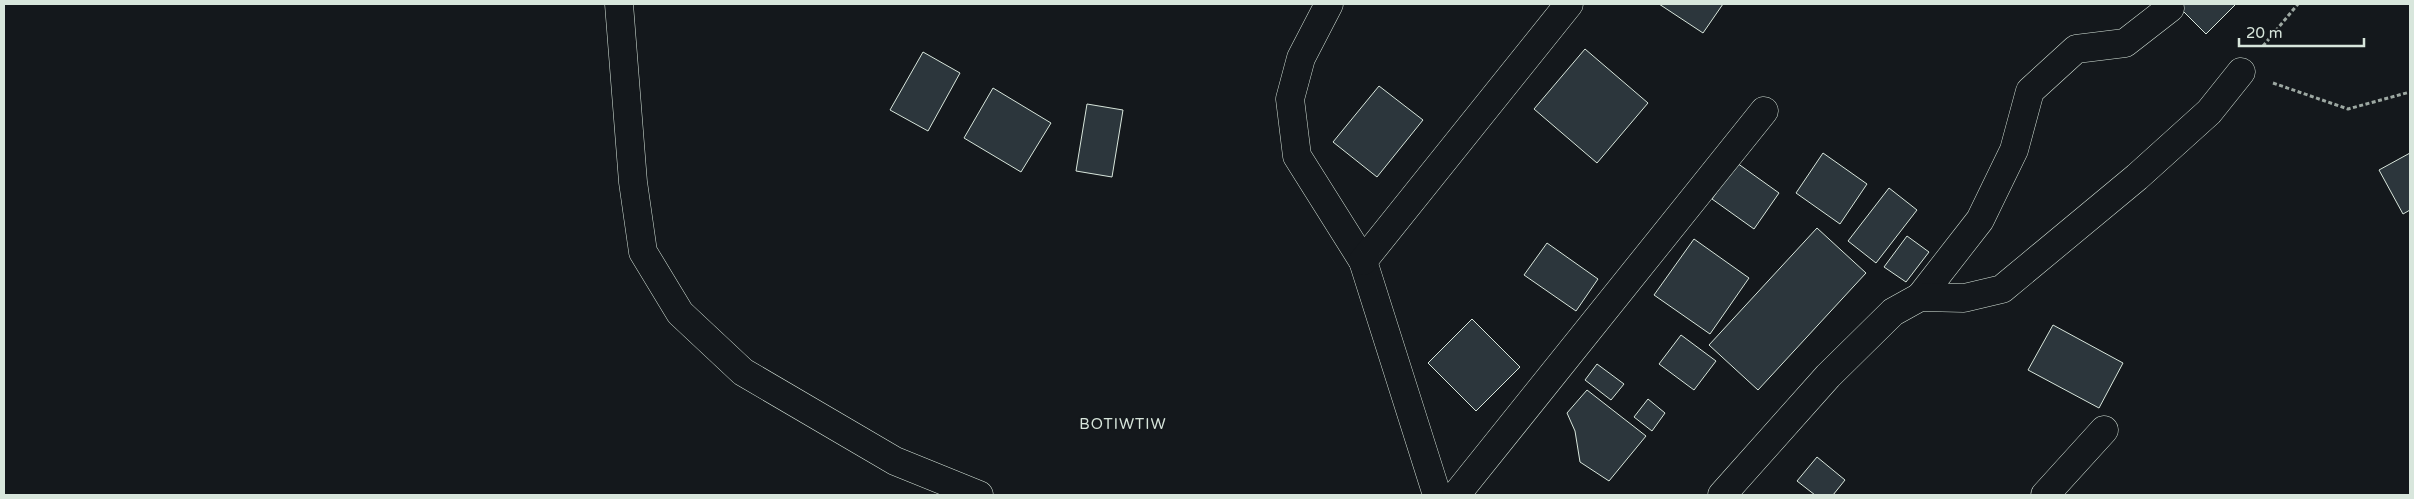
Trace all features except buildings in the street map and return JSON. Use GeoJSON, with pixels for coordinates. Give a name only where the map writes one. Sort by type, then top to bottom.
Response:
{"type":"FeatureCollection","features":[{"type":"Feature","properties":{"kind":"street"},"geometry":{"type":"LineString","coordinates":[[619,4],[633,182],[643,252],[680,313],[744,372],[894,461],[979,495]]}},
{"type":"Feature","properties":{"kind":"street"},"geometry":{"type":"LineString","coordinates":[[1329,4],[1301,58],[1290,98],[1297,156],[1363,261],[1437,495]]}},
{"type":"Feature","properties":{"kind":"street"},"geometry":{"type":"LineString","coordinates":[[1363,261],[1569,4]]}},
{"type":"Feature","properties":{"kind":"street"},"geometry":{"type":"LineString","coordinates":[[1722,495],[1773,435],[1856,348],[1893,312],[1920,297],[1980,220],[2014,150],[2030,91],[2076,49],[2125,43],[2170,8]]}},
{"type":"Feature","properties":{"kind":"street"},"geometry":{"type":"LineString","coordinates":[[1920,297],[1964,298],[2002,289],[2137,177],[2208,112],[2241,72]]}},
{"type":"Feature","properties":{"kind":"street"},"geometry":{"type":"LineString","coordinates":[[1456,495],[1764,111]]}},
{"type":"Feature","properties":{"kind":"street"},"geometry":{"type":"LineString","coordinates":[[2045,495],[2104,430]]}},
{"type":"Feature","properties":{"kind":"path"},"geometry":{"type":"LineString","coordinates":[[2298,4],[2241,72],[2348,109],[2410,92]]}},
{"type":"Feature","properties":{"kind":"district","name":"BOTIWTIW"},"geometry":{"type":"Point","coordinates":[1123,424]}}]}
